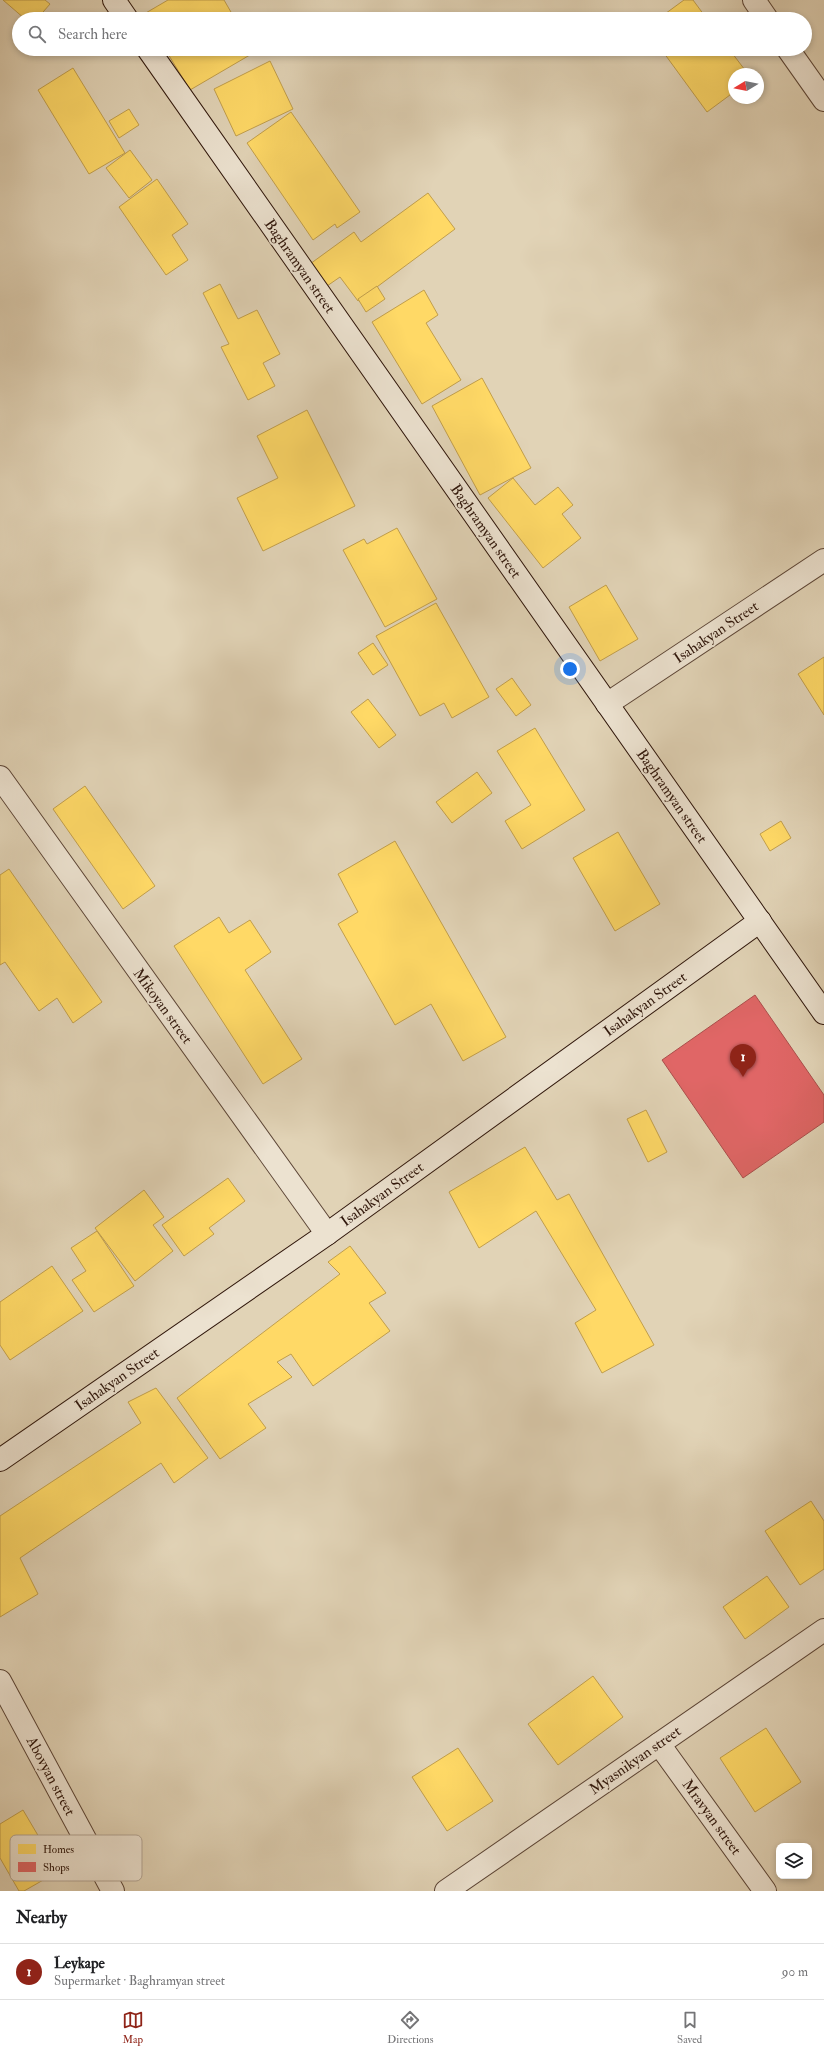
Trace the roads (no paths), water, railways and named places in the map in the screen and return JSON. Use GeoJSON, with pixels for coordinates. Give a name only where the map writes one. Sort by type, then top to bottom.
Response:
{"type":"FeatureCollection","features":[{"type":"Feature","properties":{"kind":"street"},"geometry":{"type":"LineString","coordinates":[[114,0],[122,12]]}},
{"type":"Feature","properties":{"kind":"street"},"geometry":{"type":"LineString","coordinates":[[754,0],[762,12]]}},
{"type":"Feature","properties":{"kind":"street","name":"Baghramyan street"},"geometry":{"type":"LineString","coordinates":[[153,56],[824,1013]]}},
{"type":"Feature","properties":{"kind":"street"},"geometry":{"type":"LineString","coordinates":[[793,56],[824,100]]}},
{"type":"Feature","properties":{"kind":"street","name":"Isahakyan Street"},"geometry":{"type":"LineString","coordinates":[[607,704],[824,560]]}},
{"type":"Feature","properties":{"kind":"street","name":"Mikoyan street"},"geometry":{"type":"LineString","coordinates":[[0,777],[327,1234]]}},
{"type":"Feature","properties":{"kind":"street","name":"Isahakyan Street"},"geometry":{"type":"LineString","coordinates":[[0,1460],[327,1234],[760,921]]}},
{"type":"Feature","properties":{"kind":"street","name":"Myasnikyan street"},"geometry":{"type":"LineString","coordinates":[[446,1891],[824,1630]]}},
{"type":"Feature","properties":{"kind":"street","name":"Abovyan street"},"geometry":{"type":"LineString","coordinates":[[0,1681],[83,1835]]}},
{"type":"Feature","properties":{"kind":"street","name":"Mravyan street"},"geometry":{"type":"LineString","coordinates":[[659,1744],[765,1891]]}},
{"type":"Feature","properties":{"kind":"street","name":"Abovyan street"},"geometry":{"type":"LineString","coordinates":[[108,1881],[113,1891]]}},
{"type":"Feature","properties":{"kind":"place","name":"Leykape"},"geometry":{"type":"Point","coordinates":[743,1077]}}]}
